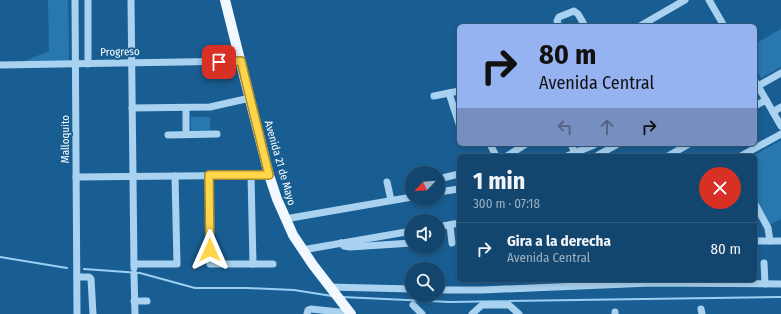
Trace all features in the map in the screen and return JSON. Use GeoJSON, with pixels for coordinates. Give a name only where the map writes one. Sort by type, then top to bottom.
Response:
{"type":"FeatureCollection","features":[{"type":"Feature","properties":{"kind":"main road","name":"Avenida 21 de Mayo"},"geometry":{"type":"LineString","coordinates":[[225,0],[269,175],[277,200],[285,219],[302,250],[349,312]]}},
{"type":"Feature","properties":{"kind":"street","name":"Malloquito"},"geometry":{"type":"LineString","coordinates":[[75,0],[77,314]]}},
{"type":"Feature","properties":{"kind":"street"},"geometry":{"type":"LineString","coordinates":[[88,0],[88,64]]}},
{"type":"Feature","properties":{"kind":"street"},"geometry":{"type":"LineString","coordinates":[[132,0],[132,176],[135,314]]}},
{"type":"Feature","properties":{"kind":"street"},"geometry":{"type":"LineString","coordinates":[[643,24],[685,0]]}},
{"type":"Feature","properties":{"kind":"street"},"geometry":{"type":"LineString","coordinates":[[709,0],[723,24]]}},
{"type":"Feature","properties":{"kind":"street"},"geometry":{"type":"LineString","coordinates":[[558,24],[557,21],[559,17],[574,11],[578,14],[584,24]]}},
{"type":"Feature","properties":{"kind":"street","name":"Progreso"},"geometry":{"type":"LineString","coordinates":[[0,65],[241,61]]}},
{"type":"Feature","properties":{"kind":"street"},"geometry":{"type":"LineString","coordinates":[[781,73],[757,83],[781,126]]}},
{"type":"Feature","properties":{"kind":"street"},"geometry":{"type":"LineString","coordinates":[[434,96],[457,91]]}},
{"type":"Feature","properties":{"kind":"street"},"geometry":{"type":"LineString","coordinates":[[449,93],[457,118]]}},
{"type":"Feature","properties":{"kind":"street"},"geometry":{"type":"LineString","coordinates":[[132,108],[210,107],[250,98]]}},
{"type":"Feature","properties":{"kind":"street"},"geometry":{"type":"LineString","coordinates":[[757,105],[766,100]]}},
{"type":"Feature","properties":{"kind":"street"},"geometry":{"type":"LineString","coordinates":[[773,112],[781,107]]}},
{"type":"Feature","properties":{"kind":"street"},"geometry":{"type":"LineString","coordinates":[[186,108],[186,134]]}},
{"type":"Feature","properties":{"kind":"street"},"geometry":{"type":"LineString","coordinates":[[168,135],[217,134]]}},
{"type":"Feature","properties":{"kind":"street"},"geometry":{"type":"LineString","coordinates":[[745,154],[781,134]]}},
{"type":"Feature","properties":{"kind":"street"},"geometry":{"type":"LineString","coordinates":[[510,154],[523,146]]}},
{"type":"Feature","properties":{"kind":"street"},"geometry":{"type":"LineString","coordinates":[[572,146],[575,153],[590,146]]}},
{"type":"Feature","properties":{"kind":"street"},"geometry":{"type":"LineString","coordinates":[[601,154],[615,146]]}},
{"type":"Feature","properties":{"kind":"street"},"geometry":{"type":"LineString","coordinates":[[672,154],[686,146]]}},
{"type":"Feature","properties":{"kind":"street"},"geometry":{"type":"LineString","coordinates":[[445,177],[457,174]]}},
{"type":"Feature","properties":{"kind":"street"},"geometry":{"type":"LineString","coordinates":[[209,175],[210,264],[273,264]]}},
{"type":"Feature","properties":{"kind":"street"},"geometry":{"type":"LineString","coordinates":[[251,175],[253,264]]}},
{"type":"Feature","properties":{"kind":"street"},"geometry":{"type":"LineString","coordinates":[[76,177],[269,175]]}},
{"type":"Feature","properties":{"kind":"street"},"geometry":{"type":"LineString","coordinates":[[134,268],[177,264],[175,176]]}},
{"type":"Feature","properties":{"kind":"street"},"geometry":{"type":"LineString","coordinates":[[387,182],[391,200]]}},
{"type":"Feature","properties":{"kind":"street"},"geometry":{"type":"LineString","coordinates":[[445,191],[457,189]]}},
{"type":"Feature","properties":{"kind":"street"},"geometry":{"type":"LineString","coordinates":[[285,219],[405,198]]}},
{"type":"Feature","properties":{"kind":"street"},"geometry":{"type":"LineString","coordinates":[[757,208],[768,228],[770,241]]}},
{"type":"Feature","properties":{"kind":"street"},"geometry":{"type":"LineString","coordinates":[[445,226],[457,223]]}},
{"type":"Feature","properties":{"kind":"street"},"geometry":{"type":"LineString","coordinates":[[450,225],[452,243]]}},
{"type":"Feature","properties":{"kind":"street"},"geometry":{"type":"LineString","coordinates":[[302,250],[405,232]]}},
{"type":"Feature","properties":{"kind":"street"},"geometry":{"type":"LineString","coordinates":[[757,241],[781,241]]}},
{"type":"Feature","properties":{"kind":"street"},"geometry":{"type":"LineString","coordinates":[[341,243],[344,246],[350,247],[405,243]]}},
{"type":"Feature","properties":{"kind":"street"},"geometry":{"type":"LineString","coordinates":[[764,263],[765,284]]}},
{"type":"Feature","properties":{"kind":"street"},"geometry":{"type":"LineString","coordinates":[[77,277],[89,277],[91,279],[93,314]]}},
{"type":"Feature","properties":{"kind":"street"},"geometry":{"type":"LineString","coordinates":[[445,290],[482,290],[547,283],[738,282],[781,284]]}},
{"type":"Feature","properties":{"kind":"street"},"geometry":{"type":"LineString","coordinates":[[334,293],[405,289]]}},
{"type":"Feature","properties":{"kind":"street"},"geometry":{"type":"LineString","coordinates":[[134,301],[147,301]]}},
{"type":"Feature","properties":{"kind":"street"},"geometry":{"type":"LineString","coordinates":[[413,305],[422,314]]}},
{"type":"Feature","properties":{"kind":"street"},"geometry":{"type":"LineString","coordinates":[[472,314],[482,305],[509,305],[519,314]]}},
{"type":"Feature","properties":{"kind":"street"},"geometry":{"type":"LineString","coordinates":[[307,314],[308,310],[310,309],[349,312]]}},
{"type":"Feature","properties":{"kind":"shaded area"},"geometry":{"type":"Polygon","coordinates":[[[48,0],[68,0],[69,61],[22,62],[49,51],[48,0]]]}},
{"type":"Feature","properties":{"kind":"shaded area"},"geometry":{"type":"Polygon","coordinates":[[[781,29],[781,67],[761,78],[757,71],[757,43],[781,29]]]}},
{"type":"Feature","properties":{"kind":"shaded area"},"geometry":{"type":"Polygon","coordinates":[[[191,117],[210,117],[210,133],[191,133],[191,117]]]}},
{"type":"Feature","properties":{"kind":"shaded area"},"geometry":{"type":"Polygon","coordinates":[[[781,140],[781,219],[769,225],[757,204],[756,154],[781,140]]]}},
{"type":"Feature","properties":{"kind":"waterway"},"geometry":{"type":"LineString","coordinates":[[0,257],[67,268]]}},
{"type":"Feature","properties":{"kind":"waterway"},"geometry":{"type":"LineString","coordinates":[[84,269],[140,273],[195,288],[294,290],[332,296]]}},
{"type":"Feature","properties":{"kind":"waterway"},"geometry":{"type":"LineString","coordinates":[[342,297],[450,302],[781,297]]}},
{"type":"Feature","properties":{"kind":"route"},"geometry":{"type":"LineString","coordinates":[[210,250],[209,175],[269,175],[241,61],[219,62]]}}]}
